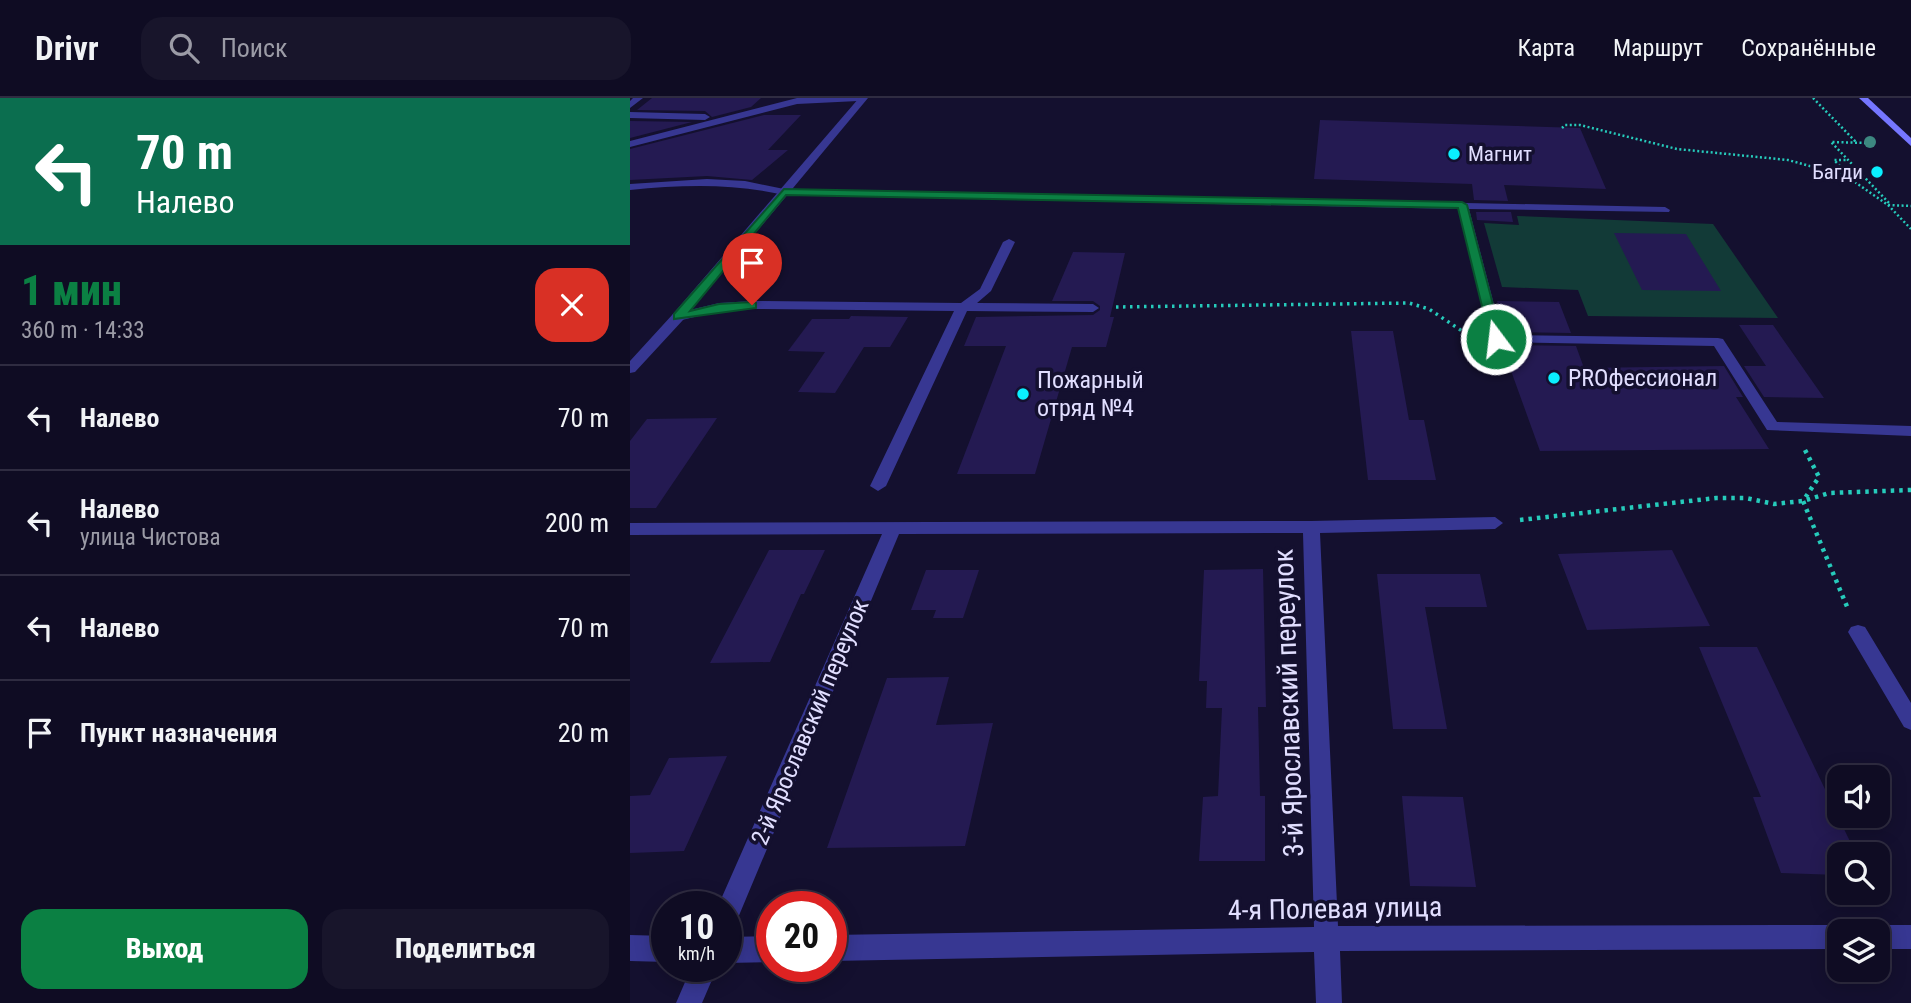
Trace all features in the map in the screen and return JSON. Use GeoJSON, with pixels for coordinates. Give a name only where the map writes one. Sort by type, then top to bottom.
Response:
{"type":"FeatureCollection","features":[{"type":"Feature","properties":{"kind":"main road"},"geometry":{"type":"LineString","coordinates":[[1847,98],[1878,112]]}},
{"type":"Feature","properties":{"kind":"main road"},"geometry":{"type":"LineString","coordinates":[[1863,98],[1911,143]]}},
{"type":"Feature","properties":{"kind":"street"},"geometry":{"type":"LineString","coordinates":[[630,105],[639,98]]}},
{"type":"Feature","properties":{"kind":"street"},"geometry":{"type":"LineString","coordinates":[[630,144],[794,100],[858,98]]}},
{"type":"Feature","properties":{"kind":"street"},"geometry":{"type":"LineString","coordinates":[[630,369],[678,317],[864,98]]}},
{"type":"Feature","properties":{"kind":"street"},"geometry":{"type":"LineString","coordinates":[[630,115],[733,118]]}},
{"type":"Feature","properties":{"kind":"street"},"geometry":{"type":"LineString","coordinates":[[630,187],[672,182],[719,181],[784,192],[1665,210]]}},
{"type":"Feature","properties":{"kind":"street"},"geometry":{"type":"LineString","coordinates":[[1462,205],[1496,339],[1718,342],[1772,427],[1911,431]]}},
{"type":"Feature","properties":{"kind":"street"},"geometry":{"type":"LineString","coordinates":[[877,486],[962,308],[985,291],[1009,242]]}},
{"type":"Feature","properties":{"kind":"street"},"geometry":{"type":"LineString","coordinates":[[678,317],[719,307],[752,305],[1093,308]]}},
{"type":"Feature","properties":{"kind":"street"},"geometry":{"type":"LineString","coordinates":[[630,529],[1311,527],[1495,523]]}},
{"type":"Feature","properties":{"kind":"street","name":"2-й Ярославский переулок"},"geometry":{"type":"LineString","coordinates":[[737,891],[894,527]]}},
{"type":"Feature","properties":{"kind":"street","name":"3-й Ярославский переулок"},"geometry":{"type":"LineString","coordinates":[[1311,527],[1329,1003]]}},
{"type":"Feature","properties":{"kind":"street"},"geometry":{"type":"LineString","coordinates":[[1858,632],[1911,721]]}},
{"type":"Feature","properties":{"kind":"street","name":"4-я Полевая улица"},"geometry":{"type":"LineString","coordinates":[[847,948],[1327,939],[1827,937]]}},
{"type":"Feature","properties":{"kind":"street"},"geometry":{"type":"LineString","coordinates":[[1890,937],[1911,937]]}},
{"type":"Feature","properties":{"kind":"street"},"geometry":{"type":"LineString","coordinates":[[630,948],[651,949]]}},
{"type":"Feature","properties":{"kind":"street"},"geometry":{"type":"LineString","coordinates":[[689,1003],[698,982]]}},
{"type":"Feature","properties":{"kind":"path"},"geometry":{"type":"LineString","coordinates":[[1813,98],[1857,143]]}},
{"type":"Feature","properties":{"kind":"path"},"geometry":{"type":"LineString","coordinates":[[1562,128],[1565,125],[1580,125],[1677,149],[1788,160],[1846,176],[1890,205],[1911,206]]}},
{"type":"Feature","properties":{"kind":"path"},"geometry":{"type":"LineString","coordinates":[[1866,143],[1831,142],[1911,229]]}},
{"type":"Feature","properties":{"kind":"path"},"geometry":{"type":"LineString","coordinates":[[1847,160],[1834,159],[1839,166],[1854,167]]}},
{"type":"Feature","properties":{"kind":"path"},"geometry":{"type":"LineString","coordinates":[[1845,166],[1852,173],[1846,176]]}},
{"type":"Feature","properties":{"kind":"path"},"geometry":{"type":"LineString","coordinates":[[1093,308],[1409,303],[1429,307],[1438,312],[1465,335],[1496,339]]}},
{"type":"Feature","properties":{"kind":"path"},"geometry":{"type":"LineString","coordinates":[[1793,428],[1819,477],[1803,501]]}},
{"type":"Feature","properties":{"kind":"path"},"geometry":{"type":"LineString","coordinates":[[1495,523],[1716,498],[1746,498],[1774,505],[1803,501],[1829,493],[1911,490]]}},
{"type":"Feature","properties":{"kind":"path"},"geometry":{"type":"LineString","coordinates":[[1803,501],[1858,632]]}},
{"type":"Feature","properties":{"kind":"green space"},"geometry":{"type":"Polygon","coordinates":[[[1517,216],[1713,224],[1778,318],[1588,316],[1578,290],[1502,287],[1484,223],[1519,225],[1517,216]]]}},
{"type":"Feature","properties":{"kind":"building"},"geometry":{"type":"Polygon","coordinates":[[[652,98],[761,98],[751,107],[712,117],[705,111],[637,110],[652,98]]]}},
{"type":"Feature","properties":{"kind":"building"},"geometry":{"type":"Polygon","coordinates":[[[764,115],[801,115],[768,150],[788,150],[752,180],[707,176],[630,180],[630,149],[764,115]]]}},
{"type":"Feature","properties":{"kind":"building","name":"Магнит"},"geometry":{"type":"Polygon","coordinates":[[[1320,120],[1580,128],[1606,189],[1504,185],[1508,201],[1474,200],[1472,184],[1314,179],[1320,120]]]}},
{"type":"Feature","properties":{"kind":"building"},"geometry":{"type":"Polygon","coordinates":[[[630,121],[692,122],[630,138],[630,121]]]}},
{"type":"Feature","properties":{"kind":"building"},"geometry":{"type":"Polygon","coordinates":[[[1476,212],[1511,212],[1513,222],[1477,220],[1476,212]]]}},
{"type":"Feature","properties":{"kind":"building"},"geometry":{"type":"Polygon","coordinates":[[[1614,233],[1686,234],[1721,291],[1642,290],[1614,233]]]}},
{"type":"Feature","properties":{"kind":"building"},"geometry":{"type":"Polygon","coordinates":[[[1073,252],[1125,253],[1106,347],[1072,347],[1035,474],[957,474],[1006,346],[964,346],[976,317],[1093,315],[1100,310],[1100,306],[1093,301],[1052,301],[1073,252]]]}},
{"type":"Feature","properties":{"kind":"building"},"geometry":{"type":"Polygon","coordinates":[[[1497,301],[1559,302],[1571,333],[1506,332],[1497,301]]]}},
{"type":"Feature","properties":{"kind":"building"},"geometry":{"type":"Polygon","coordinates":[[[851,316],[908,317],[890,347],[864,347],[835,393],[798,392],[825,352],[788,351],[812,319],[849,319],[851,316]]]}},
{"type":"Feature","properties":{"kind":"building"},"geometry":{"type":"Polygon","coordinates":[[[1739,325],[1773,325],[1824,398],[1764,397],[1744,366],[1766,366],[1739,325]]]}},
{"type":"Feature","properties":{"kind":"building"},"geometry":{"type":"Polygon","coordinates":[[[1351,331],[1393,331],[1409,420],[1424,420],[1436,480],[1368,480],[1351,331]]]}},
{"type":"Feature","properties":{"kind":"building"},"geometry":{"type":"Polygon","coordinates":[[[1509,345],[1576,346],[1584,368],[1724,366],[1743,397],[1736,397],[1769,449],[1540,451],[1510,368],[1516,368],[1509,345]]]}},
{"type":"Feature","properties":{"kind":"building"},"geometry":{"type":"Polygon","coordinates":[[[717,418],[656,508],[630,508],[630,441],[647,419],[717,418]]]}},
{"type":"Feature","properties":{"kind":"building"},"geometry":{"type":"Polygon","coordinates":[[[769,550],[825,550],[804,594],[801,594],[770,662],[710,663],[769,550]]]}},
{"type":"Feature","properties":{"kind":"building"},"geometry":{"type":"Polygon","coordinates":[[[1672,550],[1710,626],[1587,630],[1558,554],[1672,550]]]}},
{"type":"Feature","properties":{"kind":"building"},"geometry":{"type":"Polygon","coordinates":[[[1263,569],[1266,707],[1258,707],[1260,796],[1265,796],[1265,861],[1199,861],[1203,797],[1218,796],[1222,708],[1206,708],[1207,681],[1199,681],[1204,570],[1263,569]]]}},
{"type":"Feature","properties":{"kind":"building"},"geometry":{"type":"Polygon","coordinates":[[[926,570],[979,570],[963,618],[933,618],[936,610],[911,610],[926,570]]]}},
{"type":"Feature","properties":{"kind":"building"},"geometry":{"type":"Polygon","coordinates":[[[1377,574],[1480,574],[1487,607],[1425,607],[1447,729],[1393,729],[1377,574]]]}},
{"type":"Feature","properties":{"kind":"building"},"geometry":{"type":"Polygon","coordinates":[[[1699,647],[1757,647],[1827,793],[1827,828],[1844,828],[1850,842],[1827,842],[1827,875],[1781,873],[1753,797],[1761,797],[1699,647]]]}},
{"type":"Feature","properties":{"kind":"building"},"geometry":{"type":"Polygon","coordinates":[[[949,677],[936,725],[993,723],[965,846],[827,848],[887,678],[949,677]]]}},
{"type":"Feature","properties":{"kind":"building"},"geometry":{"type":"Polygon","coordinates":[[[727,756],[684,851],[630,853],[630,796],[650,795],[669,758],[727,756]]]}},
{"type":"Feature","properties":{"kind":"building"},"geometry":{"type":"Polygon","coordinates":[[[1402,796],[1463,797],[1476,887],[1410,886],[1402,796]]]}},
{"type":"Feature","properties":{"kind":"place","name":"Магнит"},"geometry":{"type":"Point","coordinates":[1454,154]}},
{"type":"Feature","properties":{"kind":"place","name":"Багди"},"geometry":{"type":"Point","coordinates":[1877,172]}},
{"type":"Feature","properties":{"kind":"place","name":"PROфессионал"},"geometry":{"type":"Point","coordinates":[1554,378]}},
{"type":"Feature","properties":{"kind":"place","name":"Пожарный отряд №4"},"geometry":{"type":"Point","coordinates":[1023,394]}},
{"type":"Feature","properties":{"kind":"route"},"geometry":{"type":"LineString","coordinates":[[752,305],[719,307],[678,317],[784,192],[1462,205],[1496,339]]}}]}
